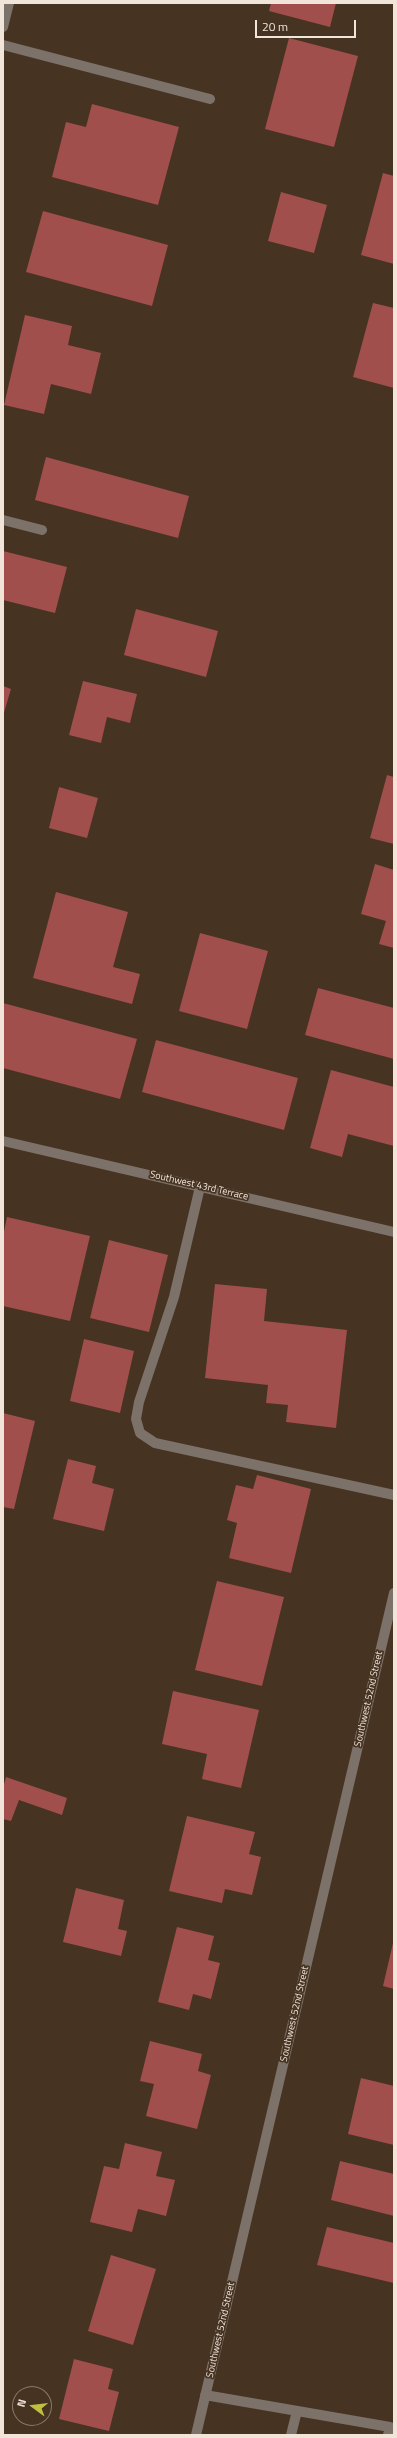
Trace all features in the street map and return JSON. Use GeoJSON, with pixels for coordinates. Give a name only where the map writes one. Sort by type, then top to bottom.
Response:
{"type":"FeatureCollection","features":[{"type":"Feature","properties":{"kind":"street"},"geometry":{"type":"LineString","coordinates":[[3,27],[9,3]]}},
{"type":"Feature","properties":{"kind":"street"},"geometry":{"type":"LineString","coordinates":[[3,45],[210,99]]}},
{"type":"Feature","properties":{"kind":"street"},"geometry":{"type":"LineString","coordinates":[[3,520],[42,530]]}},
{"type":"Feature","properties":{"kind":"street","name":"Southwest 43rd Terrace"},"geometry":{"type":"LineString","coordinates":[[3,1141],[394,1232]]}},
{"type":"Feature","properties":{"kind":"street"},"geometry":{"type":"LineString","coordinates":[[200,1187],[174,1297],[139,1402],[136,1419],[140,1433],[155,1443],[394,1495]]}},
{"type":"Feature","properties":{"kind":"street","name":"Southwest 52nd Street"},"geometry":{"type":"LineString","coordinates":[[196,2435],[394,1593]]}},
{"type":"Feature","properties":{"kind":"street"},"geometry":{"type":"LineString","coordinates":[[205,2395],[390,2427],[388,2435]]}},
{"type":"Feature","properties":{"kind":"street"},"geometry":{"type":"LineString","coordinates":[[292,2435],[297,2411]]}},
{"type":"Feature","properties":{"kind":"building"},"geometry":{"type":"Polygon","coordinates":[[[271,3],[336,3],[330,27],[269,11],[271,3]]]}},
{"type":"Feature","properties":{"kind":"building"},"geometry":{"type":"Polygon","coordinates":[[[289,38],[358,56],[334,147],[265,129],[289,38]]]}},
{"type":"Feature","properties":{"kind":"building"},"geometry":{"type":"Polygon","coordinates":[[[92,104],[179,127],[158,205],[52,177],[66,122],[86,127],[92,104]]]}},
{"type":"Feature","properties":{"kind":"building"},"geometry":{"type":"Polygon","coordinates":[[[383,173],[394,176],[394,264],[361,255],[383,173]]]}},
{"type":"Feature","properties":{"kind":"building"},"geometry":{"type":"Polygon","coordinates":[[[281,192],[327,205],[314,253],[268,241],[281,192]]]}},
{"type":"Feature","properties":{"kind":"building"},"geometry":{"type":"Polygon","coordinates":[[[43,211],[168,245],[152,306],[26,272],[43,211]]]}},
{"type":"Feature","properties":{"kind":"building"},"geometry":{"type":"Polygon","coordinates":[[[373,303],[394,308],[394,388],[353,377],[373,303]]]}},
{"type":"Feature","properties":{"kind":"building"},"geometry":{"type":"Polygon","coordinates":[[[25,315],[72,326],[68,345],[101,353],[91,394],[51,384],[44,414],[4,405],[25,315]]]}},
{"type":"Feature","properties":{"kind":"building"},"geometry":{"type":"Polygon","coordinates":[[[46,457],[189,496],[178,538],[35,500],[46,457]]]}},
{"type":"Feature","properties":{"kind":"building"},"geometry":{"type":"Polygon","coordinates":[[[3,551],[67,567],[55,613],[3,600],[3,551]]]}},
{"type":"Feature","properties":{"kind":"building"},"geometry":{"type":"Polygon","coordinates":[[[136,609],[218,631],[206,677],[124,655],[136,609]]]}},
{"type":"Feature","properties":{"kind":"building"},"geometry":{"type":"Polygon","coordinates":[[[83,681],[137,694],[130,723],[107,717],[101,743],[69,735],[83,681]]]}},
{"type":"Feature","properties":{"kind":"building"},"geometry":{"type":"Polygon","coordinates":[[[3,686],[11,689],[3,716],[3,686]]]}},
{"type":"Feature","properties":{"kind":"building"},"geometry":{"type":"Polygon","coordinates":[[[387,775],[394,777],[394,844],[370,838],[387,775]]]}},
{"type":"Feature","properties":{"kind":"building"},"geometry":{"type":"Polygon","coordinates":[[[59,787],[98,798],[87,838],[49,828],[59,787]]]}},
{"type":"Feature","properties":{"kind":"building"},"geometry":{"type":"Polygon","coordinates":[[[375,864],[394,870],[394,948],[379,944],[386,921],[361,914],[375,864]]]}},
{"type":"Feature","properties":{"kind":"building"},"geometry":{"type":"Polygon","coordinates":[[[56,892],[128,912],[113,967],[140,974],[132,1004],[33,978],[56,892]]]}},
{"type":"Feature","properties":{"kind":"building"},"geometry":{"type":"Polygon","coordinates":[[[200,933],[268,951],[247,1029],[179,1011],[200,933]]]}},
{"type":"Feature","properties":{"kind":"building"},"geometry":{"type":"Polygon","coordinates":[[[318,988],[394,1008],[394,1059],[305,1035],[318,988]]]}},
{"type":"Feature","properties":{"kind":"building"},"geometry":{"type":"Polygon","coordinates":[[[3,1003],[137,1039],[120,1099],[3,1068],[3,1003]]]}},
{"type":"Feature","properties":{"kind":"building"},"geometry":{"type":"Polygon","coordinates":[[[156,1040],[298,1078],[284,1130],[142,1092],[156,1040]]]}},
{"type":"Feature","properties":{"kind":"building"},"geometry":{"type":"Polygon","coordinates":[[[331,1070],[394,1087],[394,1146],[348,1134],[342,1157],[310,1148],[331,1070]]]}},
{"type":"Feature","properties":{"kind":"building"},"geometry":{"type":"Polygon","coordinates":[[[7,1217],[90,1236],[70,1321],[3,1306],[3,1236],[7,1217]]]}},
{"type":"Feature","properties":{"kind":"building"},"geometry":{"type":"Polygon","coordinates":[[[109,1240],[168,1255],[149,1332],[90,1318],[109,1240]]]}},
{"type":"Feature","properties":{"kind":"building"},"geometry":{"type":"Polygon","coordinates":[[[215,1284],[267,1289],[264,1321],[347,1330],[336,1428],[286,1422],[288,1405],[266,1403],[268,1385],[205,1378],[215,1284]]]}},
{"type":"Feature","properties":{"kind":"building"},"geometry":{"type":"Polygon","coordinates":[[[84,1339],[134,1351],[120,1413],[70,1401],[84,1339]]]}},
{"type":"Feature","properties":{"kind":"building"},"geometry":{"type":"Polygon","coordinates":[[[3,1413],[35,1421],[14,1509],[3,1507],[3,1413]]]}},
{"type":"Feature","properties":{"kind":"building"},"geometry":{"type":"Polygon","coordinates":[[[68,1459],[96,1466],[92,1483],[114,1489],[104,1531],[53,1519],[68,1459]]]}},
{"type":"Feature","properties":{"kind":"building"},"geometry":{"type":"Polygon","coordinates":[[[257,1475],[311,1489],[291,1573],[229,1558],[237,1523],[227,1520],[236,1485],[253,1489],[257,1475]]]}},
{"type":"Feature","properties":{"kind":"building"},"geometry":{"type":"Polygon","coordinates":[[[217,1581],[284,1597],[262,1686],[195,1670],[217,1581]]]}},
{"type":"Feature","properties":{"kind":"building"},"geometry":{"type":"Polygon","coordinates":[[[173,1691],[259,1710],[241,1788],[202,1779],[207,1754],[162,1744],[173,1691]]]}},
{"type":"Feature","properties":{"kind":"building"},"geometry":{"type":"Polygon","coordinates":[[[6,1777],[67,1798],[62,1815],[19,1800],[11,1821],[3,1819],[3,1788],[6,1777]]]}},
{"type":"Feature","properties":{"kind":"building"},"geometry":{"type":"Polygon","coordinates":[[[187,1816],[255,1832],[249,1854],[261,1857],[252,1895],[225,1889],[222,1903],[169,1891],[187,1816]]]}},
{"type":"Feature","properties":{"kind":"building"},"geometry":{"type":"Polygon","coordinates":[[[76,1888],[124,1900],[118,1929],[127,1931],[121,1956],[63,1942],[76,1888]]]}},
{"type":"Feature","properties":{"kind":"building"},"geometry":{"type":"Polygon","coordinates":[[[177,1927],[214,1936],[208,1960],[220,1963],[211,1999],[193,1994],[189,2010],[158,2002],[177,1927]]]}},
{"type":"Feature","properties":{"kind":"building"},"geometry":{"type":"Polygon","coordinates":[[[394,1943],[394,1989],[383,1986],[394,1943]]]}},
{"type":"Feature","properties":{"kind":"building"},"geometry":{"type":"Polygon","coordinates":[[[150,2041],[202,2054],[198,2071],[211,2075],[197,2129],[146,2116],[154,2084],[140,2081],[150,2041]]]}},
{"type":"Feature","properties":{"kind":"building"},"geometry":{"type":"Polygon","coordinates":[[[361,2078],[394,2086],[394,2145],[348,2134],[361,2078]]]}},
{"type":"Feature","properties":{"kind":"building"},"geometry":{"type":"Polygon","coordinates":[[[125,2143],[162,2152],[156,2176],[175,2180],[166,2216],[138,2209],[132,2232],[90,2222],[104,2166],[119,2169],[125,2143]]]}},
{"type":"Feature","properties":{"kind":"building"},"geometry":{"type":"Polygon","coordinates":[[[340,2161],[394,2174],[394,2216],[331,2200],[340,2161]]]}},
{"type":"Feature","properties":{"kind":"building"},"geometry":{"type":"Polygon","coordinates":[[[327,2227],[394,2243],[394,2283],[317,2265],[327,2227]]]}},
{"type":"Feature","properties":{"kind":"building"},"geometry":{"type":"Polygon","coordinates":[[[111,2255],[156,2269],[133,2345],[88,2331],[111,2255]]]}},
{"type":"Feature","properties":{"kind":"building"},"geometry":{"type":"Polygon","coordinates":[[[74,2359],[113,2369],[108,2389],[119,2392],[109,2431],[59,2419],[74,2359]]]}}]}
